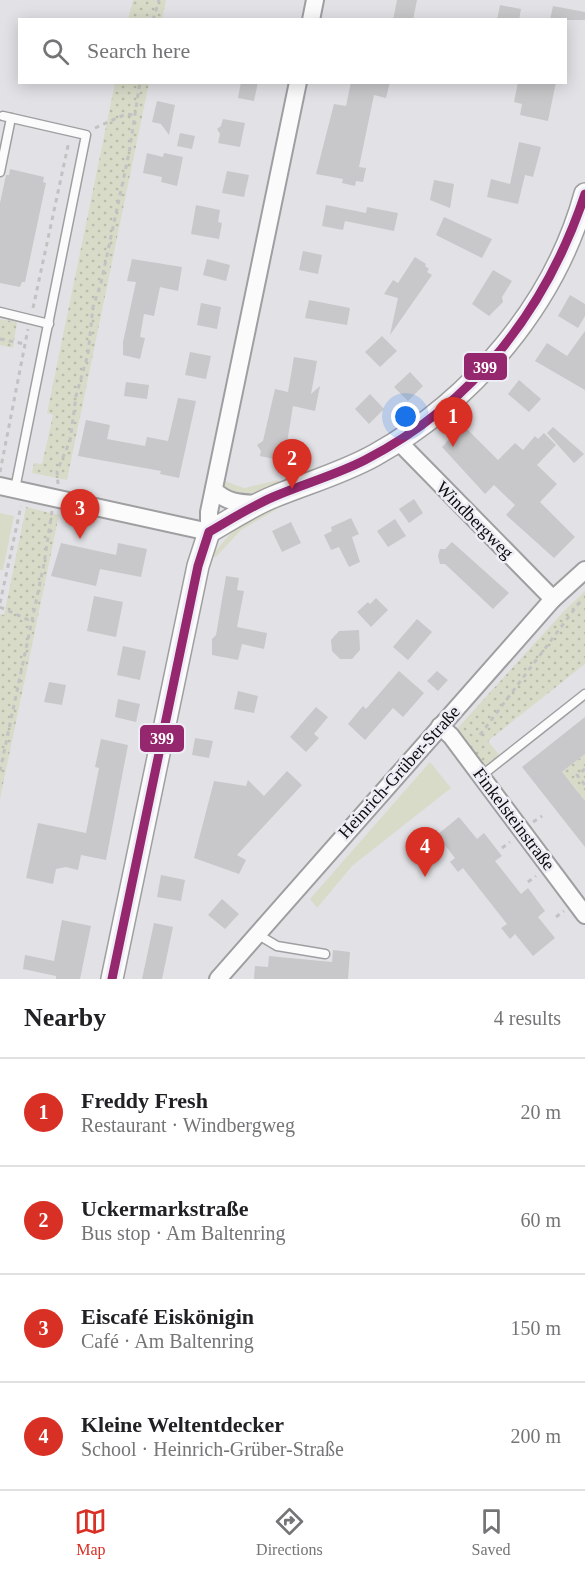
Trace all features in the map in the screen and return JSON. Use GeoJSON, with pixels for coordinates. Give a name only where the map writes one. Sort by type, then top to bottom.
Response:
{"type":"FeatureCollection","features":[{"type":"Feature","properties":{"kind":"street"},"geometry":{"type":"LineString","coordinates":[[311,18],[315,0]]}},
{"type":"Feature","properties":{"kind":"street"},"geometry":{"type":"LineString","coordinates":[[112,979],[195,577],[209,532],[209,512],[298,84]]}},
{"type":"Feature","properties":{"kind":"street"},"geometry":{"type":"LineString","coordinates":[[12,491],[55,498],[209,532],[257,504],[352,466],[398,441],[459,395],[491,362],[521,324],[556,266],[585,194]]}},
{"type":"Feature","properties":{"kind":"street","name":"Windbergweg"},"geometry":{"type":"LineString","coordinates":[[398,441],[553,599]]}},
{"type":"Feature","properties":{"kind":"street"},"geometry":{"type":"LineString","coordinates":[[214,490],[222,498],[237,503],[257,504]]}},
{"type":"Feature","properties":{"kind":"street","name":"Heinrich-Grüber-Straße"},"geometry":{"type":"LineString","coordinates":[[218,979],[553,599],[585,570]]}},
{"type":"Feature","properties":{"kind":"street","name":"Finkelsteinstraße"},"geometry":{"type":"LineString","coordinates":[[440,726],[481,776],[585,915]]}},
{"type":"Feature","properties":{"kind":"lane"},"geometry":{"type":"LineString","coordinates":[[0,172],[7,117],[86,135],[49,324],[12,491]]}},
{"type":"Feature","properties":{"kind":"lane"},"geometry":{"type":"LineString","coordinates":[[0,312],[49,324]]}},
{"type":"Feature","properties":{"kind":"lane"},"geometry":{"type":"LineString","coordinates":[[481,776],[585,694]]}},
{"type":"Feature","properties":{"kind":"lane"},"geometry":{"type":"LineString","coordinates":[[257,934],[277,946],[325,954]]}},
{"type":"Feature","properties":{"kind":"path"},"geometry":{"type":"LineString","coordinates":[[154,18],[159,0]]}},
{"type":"Feature","properties":{"kind":"path"},"geometry":{"type":"LineString","coordinates":[[0,769],[33,622],[59,477],[57,471],[70,441],[76,396],[88,354],[93,307],[101,283],[140,84]]}},
{"type":"Feature","properties":{"kind":"path"},"geometry":{"type":"LineString","coordinates":[[86,135],[88,127],[98,128],[126,114],[134,115]]}},
{"type":"Feature","properties":{"kind":"path"},"geometry":{"type":"LineString","coordinates":[[0,474],[25,344],[71,132]]}},
{"type":"Feature","properties":{"kind":"path"},"geometry":{"type":"LineString","coordinates":[[0,339],[25,344]]}},
{"type":"Feature","properties":{"kind":"path"},"geometry":{"type":"LineString","coordinates":[[0,603],[12,491]]}},
{"type":"Feature","properties":{"kind":"path"},"geometry":{"type":"LineString","coordinates":[[480,735],[579,603],[585,603]]}},
{"type":"Feature","properties":{"kind":"path"},"geometry":{"type":"LineString","coordinates":[[0,608],[33,622]]}},
{"type":"Feature","properties":{"kind":"path"},"geometry":{"type":"LineString","coordinates":[[585,769],[577,775],[585,785]]}},
{"type":"Feature","properties":{"kind":"green space"},"geometry":{"type":"Polygon","coordinates":[[[133,0],[166,0],[162,18],[128,18],[133,0]]]}},
{"type":"Feature","properties":{"kind":"green space"},"geometry":{"type":"Polygon","coordinates":[[[115,84],[149,84],[67,480],[32,473],[34,463],[42,464],[53,415],[47,413],[115,84]]]}},
{"type":"Feature","properties":{"kind":"green space"},"geometry":{"type":"Polygon","coordinates":[[[0,319],[17,322],[13,348],[0,345],[0,319]]]}},
{"type":"Feature","properties":{"kind":"green space"},"geometry":{"type":"Polygon","coordinates":[[[527,328],[533,330],[502,369],[465,406],[462,400],[527,328]]]}},
{"type":"Feature","properties":{"kind":"green space"},"geometry":{"type":"Polygon","coordinates":[[[222,480],[244,488],[278,480],[281,487],[235,496],[223,489],[222,480]]]}},
{"type":"Feature","properties":{"kind":"green space"},"geometry":{"type":"Polygon","coordinates":[[[277,502],[281,507],[241,530],[216,557],[211,556],[237,526],[277,502]]]}},
{"type":"Feature","properties":{"kind":"green space"},"geometry":{"type":"Polygon","coordinates":[[[26,507],[59,515],[0,799],[0,614],[4,615],[26,507]]]}},
{"type":"Feature","properties":{"kind":"green space"},"geometry":{"type":"Polygon","coordinates":[[[0,513],[14,516],[3,570],[0,570],[0,513]]]}},
{"type":"Feature","properties":{"kind":"green space"},"geometry":{"type":"Polygon","coordinates":[[[585,591],[585,664],[488,741],[500,756],[488,766],[480,767],[454,732],[585,591]]]}},
{"type":"Feature","properties":{"kind":"green space"},"geometry":{"type":"Polygon","coordinates":[[[585,754],[585,801],[571,783],[559,775],[585,754]]]}},
{"type":"Feature","properties":{"kind":"green space"},"geometry":{"type":"Polygon","coordinates":[[[430,762],[451,788],[352,866],[317,908],[310,899],[430,762]]]}},
{"type":"Feature","properties":{"kind":"building"},"geometry":{"type":"Polygon","coordinates":[[[397,0],[417,0],[413,18],[393,18],[397,0]]]}},
{"type":"Feature","properties":{"kind":"building"},"geometry":{"type":"Polygon","coordinates":[[[500,5],[521,9],[519,18],[497,18],[500,5]]]}},
{"type":"Feature","properties":{"kind":"building"},"geometry":{"type":"Polygon","coordinates":[[[553,6],[585,12],[585,20],[550,18],[553,6]]]}},
{"type":"Feature","properties":{"kind":"building"},"geometry":{"type":"Polygon","coordinates":[[[241,84],[258,84],[254,101],[238,98],[241,84]]]}},
{"type":"Feature","properties":{"kind":"building"},"geometry":{"type":"Polygon","coordinates":[[[351,84],[390,84],[386,98],[374,95],[359,167],[366,168],[363,182],[356,181],[355,186],[342,183],[343,179],[316,174],[334,104],[346,106],[351,84]]]}},
{"type":"Feature","properties":{"kind":"building"},"geometry":{"type":"Polygon","coordinates":[[[518,84],[556,84],[548,121],[520,115],[522,104],[514,102],[518,84]]]}},
{"type":"Feature","properties":{"kind":"building"},"geometry":{"type":"Polygon","coordinates":[[[157,101],[175,105],[169,135],[161,124],[152,122],[157,101]]]}},
{"type":"Feature","properties":{"kind":"building"},"geometry":{"type":"Polygon","coordinates":[[[223,119],[245,123],[240,147],[218,143],[220,134],[217,129],[221,126],[223,119]]]}},
{"type":"Feature","properties":{"kind":"building"},"geometry":{"type":"Polygon","coordinates":[[[180,133],[195,136],[192,149],[177,146],[180,133]]]}},
{"type":"Feature","properties":{"kind":"building"},"geometry":{"type":"Polygon","coordinates":[[[519,142],[541,147],[533,177],[525,175],[518,204],[487,197],[491,179],[510,184],[519,142]]]}},
{"type":"Feature","properties":{"kind":"building"},"geometry":{"type":"Polygon","coordinates":[[[147,153],[163,157],[164,153],[183,157],[177,186],[161,182],[162,177],[143,173],[147,153]]]}},
{"type":"Feature","properties":{"kind":"building"},"geometry":{"type":"Polygon","coordinates":[[[10,169],[44,177],[43,182],[46,183],[25,282],[22,282],[20,287],[0,283],[0,203],[6,175],[9,175],[10,169]]]}},
{"type":"Feature","properties":{"kind":"building"},"geometry":{"type":"Polygon","coordinates":[[[227,171],[249,175],[244,197],[222,193],[227,171]]]}},
{"type":"Feature","properties":{"kind":"building"},"geometry":{"type":"Polygon","coordinates":[[[434,180],[454,184],[450,208],[430,200],[434,180]]]}},
{"type":"Feature","properties":{"kind":"building"},"geometry":{"type":"Polygon","coordinates":[[[196,205],[220,210],[218,222],[222,223],[219,239],[191,234],[196,205]]]}},
{"type":"Feature","properties":{"kind":"building"},"geometry":{"type":"Polygon","coordinates":[[[326,205],[366,213],[367,207],[398,213],[394,231],[345,221],[343,230],[322,226],[326,205]]]}},
{"type":"Feature","properties":{"kind":"building"},"geometry":{"type":"Polygon","coordinates":[[[444,217],[492,239],[482,258],[436,235],[444,217]]]}},
{"type":"Feature","properties":{"kind":"building"},"geometry":{"type":"Polygon","coordinates":[[[303,251],[322,255],[318,274],[299,270],[303,251]]]}},
{"type":"Feature","properties":{"kind":"building"},"geometry":{"type":"Polygon","coordinates":[[[415,257],[426,264],[425,266],[429,269],[427,272],[432,275],[390,335],[398,298],[384,294],[393,280],[398,283],[415,257]]]}},
{"type":"Feature","properties":{"kind":"building"},"geometry":{"type":"Polygon","coordinates":[[[132,259],[182,267],[178,291],[160,287],[154,316],[144,314],[140,337],[145,338],[140,359],[123,355],[123,342],[136,282],[127,281],[132,259]]]}},
{"type":"Feature","properties":{"kind":"building"},"geometry":{"type":"Polygon","coordinates":[[[207,259],[230,265],[226,281],[203,275],[207,259]]]}},
{"type":"Feature","properties":{"kind":"building"},"geometry":{"type":"Polygon","coordinates":[[[493,270],[512,281],[502,297],[503,302],[489,316],[472,304],[493,270]]]}},
{"type":"Feature","properties":{"kind":"building"},"geometry":{"type":"Polygon","coordinates":[[[570,295],[585,304],[585,316],[578,328],[558,316],[570,295]]]}},
{"type":"Feature","properties":{"kind":"building"},"geometry":{"type":"Polygon","coordinates":[[[309,300],[350,308],[347,325],[305,318],[309,300]]]}},
{"type":"Feature","properties":{"kind":"building"},"geometry":{"type":"Polygon","coordinates":[[[201,303],[221,307],[217,329],[197,325],[201,303]]]}},
{"type":"Feature","properties":{"kind":"building"},"geometry":{"type":"Polygon","coordinates":[[[585,331],[585,390],[535,361],[547,343],[567,356],[585,331]]]}},
{"type":"Feature","properties":{"kind":"building"},"geometry":{"type":"Polygon","coordinates":[[[382,336],[397,351],[380,367],[365,352],[382,336]]]}},
{"type":"Feature","properties":{"kind":"building"},"geometry":{"type":"Polygon","coordinates":[[[190,352],[211,356],[206,379],[185,375],[190,352]]]}},
{"type":"Feature","properties":{"kind":"building"},"geometry":{"type":"Polygon","coordinates":[[[294,357],[317,361],[311,394],[320,386],[315,411],[293,406],[284,461],[260,456],[261,451],[257,445],[263,441],[275,389],[288,392],[294,357]]]}},
{"type":"Feature","properties":{"kind":"building"},"geometry":{"type":"Polygon","coordinates":[[[410,372],[423,386],[408,401],[394,387],[410,372]]]}},
{"type":"Feature","properties":{"kind":"building"},"geometry":{"type":"Polygon","coordinates":[[[519,380],[541,399],[529,412],[508,394],[519,380]]]}},
{"type":"Feature","properties":{"kind":"building"},"geometry":{"type":"Polygon","coordinates":[[[126,382],[149,385],[147,399],[124,396],[126,382]]]}},
{"type":"Feature","properties":{"kind":"building"},"geometry":{"type":"Polygon","coordinates":[[[370,394],[384,409],[369,424],[355,409],[370,394]]]}},
{"type":"Feature","properties":{"kind":"building"},"geometry":{"type":"Polygon","coordinates":[[[178,398],[196,401],[179,478],[160,474],[161,471],[78,456],[86,420],[110,425],[107,439],[145,446],[147,437],[168,441],[178,398]]]}},
{"type":"Feature","properties":{"kind":"building"},"geometry":{"type":"Polygon","coordinates":[[[463,425],[498,460],[515,443],[523,450],[535,436],[538,439],[544,433],[556,445],[537,465],[557,484],[540,502],[575,537],[554,558],[506,515],[515,505],[494,485],[485,494],[442,447],[463,425]]]}},
{"type":"Feature","properties":{"kind":"building"},"geometry":{"type":"Polygon","coordinates":[[[553,427],[584,454],[574,463],[547,433],[553,427]]]}},
{"type":"Feature","properties":{"kind":"building"},"geometry":{"type":"Polygon","coordinates":[[[414,499],[423,513],[409,523],[399,509],[414,499]]]}},
{"type":"Feature","properties":{"kind":"building"},"geometry":{"type":"Polygon","coordinates":[[[351,518],[359,534],[352,537],[360,562],[349,567],[339,547],[331,550],[324,535],[332,531],[331,527],[351,518]]]}},
{"type":"Feature","properties":{"kind":"building"},"geometry":{"type":"Polygon","coordinates":[[[395,519],[406,536],[388,547],[377,531],[395,519]]]}},
{"type":"Feature","properties":{"kind":"building"},"geometry":{"type":"Polygon","coordinates":[[[291,522],[301,543],[282,552],[272,531],[291,522]]]}},
{"type":"Feature","properties":{"kind":"building"},"geometry":{"type":"Polygon","coordinates":[[[452,542],[509,593],[493,609],[445,564],[440,564],[438,556],[440,549],[445,549],[452,542]]]}},
{"type":"Feature","properties":{"kind":"building"},"geometry":{"type":"Polygon","coordinates":[[[61,543],[116,555],[118,543],[147,549],[141,577],[100,569],[96,586],[51,576],[61,543]]]}},
{"type":"Feature","properties":{"kind":"building"},"geometry":{"type":"Polygon","coordinates":[[[226,576],[239,578],[237,590],[244,591],[237,627],[267,633],[264,649],[242,644],[238,660],[212,655],[212,639],[216,635],[226,576]]]}},
{"type":"Feature","properties":{"kind":"building"},"geometry":{"type":"Polygon","coordinates":[[[94,596],[123,602],[116,637],[87,631],[94,596]]]}},
{"type":"Feature","properties":{"kind":"building"},"geometry":{"type":"Polygon","coordinates":[[[376,598],[388,610],[371,627],[357,612],[376,598]]]}},
{"type":"Feature","properties":{"kind":"building"},"geometry":{"type":"Polygon","coordinates":[[[417,619],[432,632],[408,660],[393,647],[417,619]]]}},
{"type":"Feature","properties":{"kind":"building"},"geometry":{"type":"Polygon","coordinates":[[[359,630],[360,650],[352,659],[340,659],[332,651],[331,640],[339,631],[359,630]]]}},
{"type":"Feature","properties":{"kind":"building"},"geometry":{"type":"Polygon","coordinates":[[[123,646],[146,651],[140,680],[117,675],[123,646]]]}},
{"type":"Feature","properties":{"kind":"building"},"geometry":{"type":"Polygon","coordinates":[[[399,671],[424,693],[403,717],[393,708],[365,740],[348,724],[363,706],[366,709],[399,671]]]}},
{"type":"Feature","properties":{"kind":"building"},"geometry":{"type":"Polygon","coordinates":[[[437,671],[448,680],[438,691],[427,681],[437,671]]]}},
{"type":"Feature","properties":{"kind":"building"},"geometry":{"type":"Polygon","coordinates":[[[49,682],[66,685],[62,705],[44,702],[49,682]]]}},
{"type":"Feature","properties":{"kind":"building"},"geometry":{"type":"Polygon","coordinates":[[[238,691],[258,696],[254,713],[234,709],[238,691]]]}},
{"type":"Feature","properties":{"kind":"building"},"geometry":{"type":"Polygon","coordinates":[[[118,699],[140,704],[136,722],[115,717],[118,699]]]}},
{"type":"Feature","properties":{"kind":"building"},"geometry":{"type":"Polygon","coordinates":[[[316,707],[328,717],[314,734],[319,738],[306,752],[290,737],[316,707]]]}},
{"type":"Feature","properties":{"kind":"building"},"geometry":{"type":"Polygon","coordinates":[[[585,717],[585,754],[562,772],[585,801],[585,847],[522,767],[585,717]]]}},
{"type":"Feature","properties":{"kind":"building"},"geometry":{"type":"Polygon","coordinates":[[[195,738],[213,741],[209,758],[192,755],[195,738]]]}},
{"type":"Feature","properties":{"kind":"building"},"geometry":{"type":"Polygon","coordinates":[[[101,739],[128,745],[106,860],[81,855],[78,870],[66,867],[56,869],[53,884],[26,878],[38,823],[86,833],[99,768],[95,767],[101,739]]]}},
{"type":"Feature","properties":{"kind":"building"},"geometry":{"type":"Polygon","coordinates":[[[287,771],[302,785],[237,855],[246,860],[239,874],[194,858],[214,781],[246,786],[248,780],[264,796],[287,771]]]}},
{"type":"Feature","properties":{"kind":"building"},"geometry":{"type":"Polygon","coordinates":[[[459,817],[477,839],[484,833],[502,856],[495,861],[521,894],[528,888],[545,911],[538,917],[555,938],[533,956],[515,934],[510,939],[501,928],[507,924],[463,868],[458,872],[450,862],[455,858],[437,835],[459,817]]]}},
{"type":"Feature","properties":{"kind":"building"},"geometry":{"type":"Polygon","coordinates":[[[161,875],[185,880],[181,901],[157,897],[161,875]]]}},
{"type":"Feature","properties":{"kind":"building"},"geometry":{"type":"Polygon","coordinates":[[[222,899],[239,914],[225,929],[208,915],[222,899]]]}},
{"type":"Feature","properties":{"kind":"building"},"geometry":{"type":"Polygon","coordinates":[[[62,920],[91,926],[80,979],[56,979],[56,976],[23,969],[25,955],[54,961],[62,920]]]}},
{"type":"Feature","properties":{"kind":"building"},"geometry":{"type":"Polygon","coordinates":[[[154,923],[173,927],[162,979],[142,979],[154,923]]]}},
{"type":"Feature","properties":{"kind":"building"},"geometry":{"type":"Polygon","coordinates":[[[333,950],[350,952],[348,979],[254,979],[255,966],[268,967],[269,956],[332,962],[333,950]]]}},
{"type":"Feature","properties":{"kind":"transit line","name":"399"},"geometry":{"type":"LineString","coordinates":[[112,979],[198,566],[209,532],[248,509],[284,492],[365,460],[404,437],[440,411],[502,349],[527,313],[550,276],[585,194]]}},
{"type":"Feature","properties":{"kind":"place","name":"Freddy Fresh"},"geometry":{"type":"Point","coordinates":[453,447]}},
{"type":"Feature","properties":{"kind":"place","name":"Uckermarkstraße"},"geometry":{"type":"Point","coordinates":[292,489]}},
{"type":"Feature","properties":{"kind":"place","name":"Eiscafé Eiskönigin"},"geometry":{"type":"Point","coordinates":[80,539]}},
{"type":"Feature","properties":{"kind":"place","name":"Kleine Weltentdecker"},"geometry":{"type":"Point","coordinates":[425,877]}}]}
